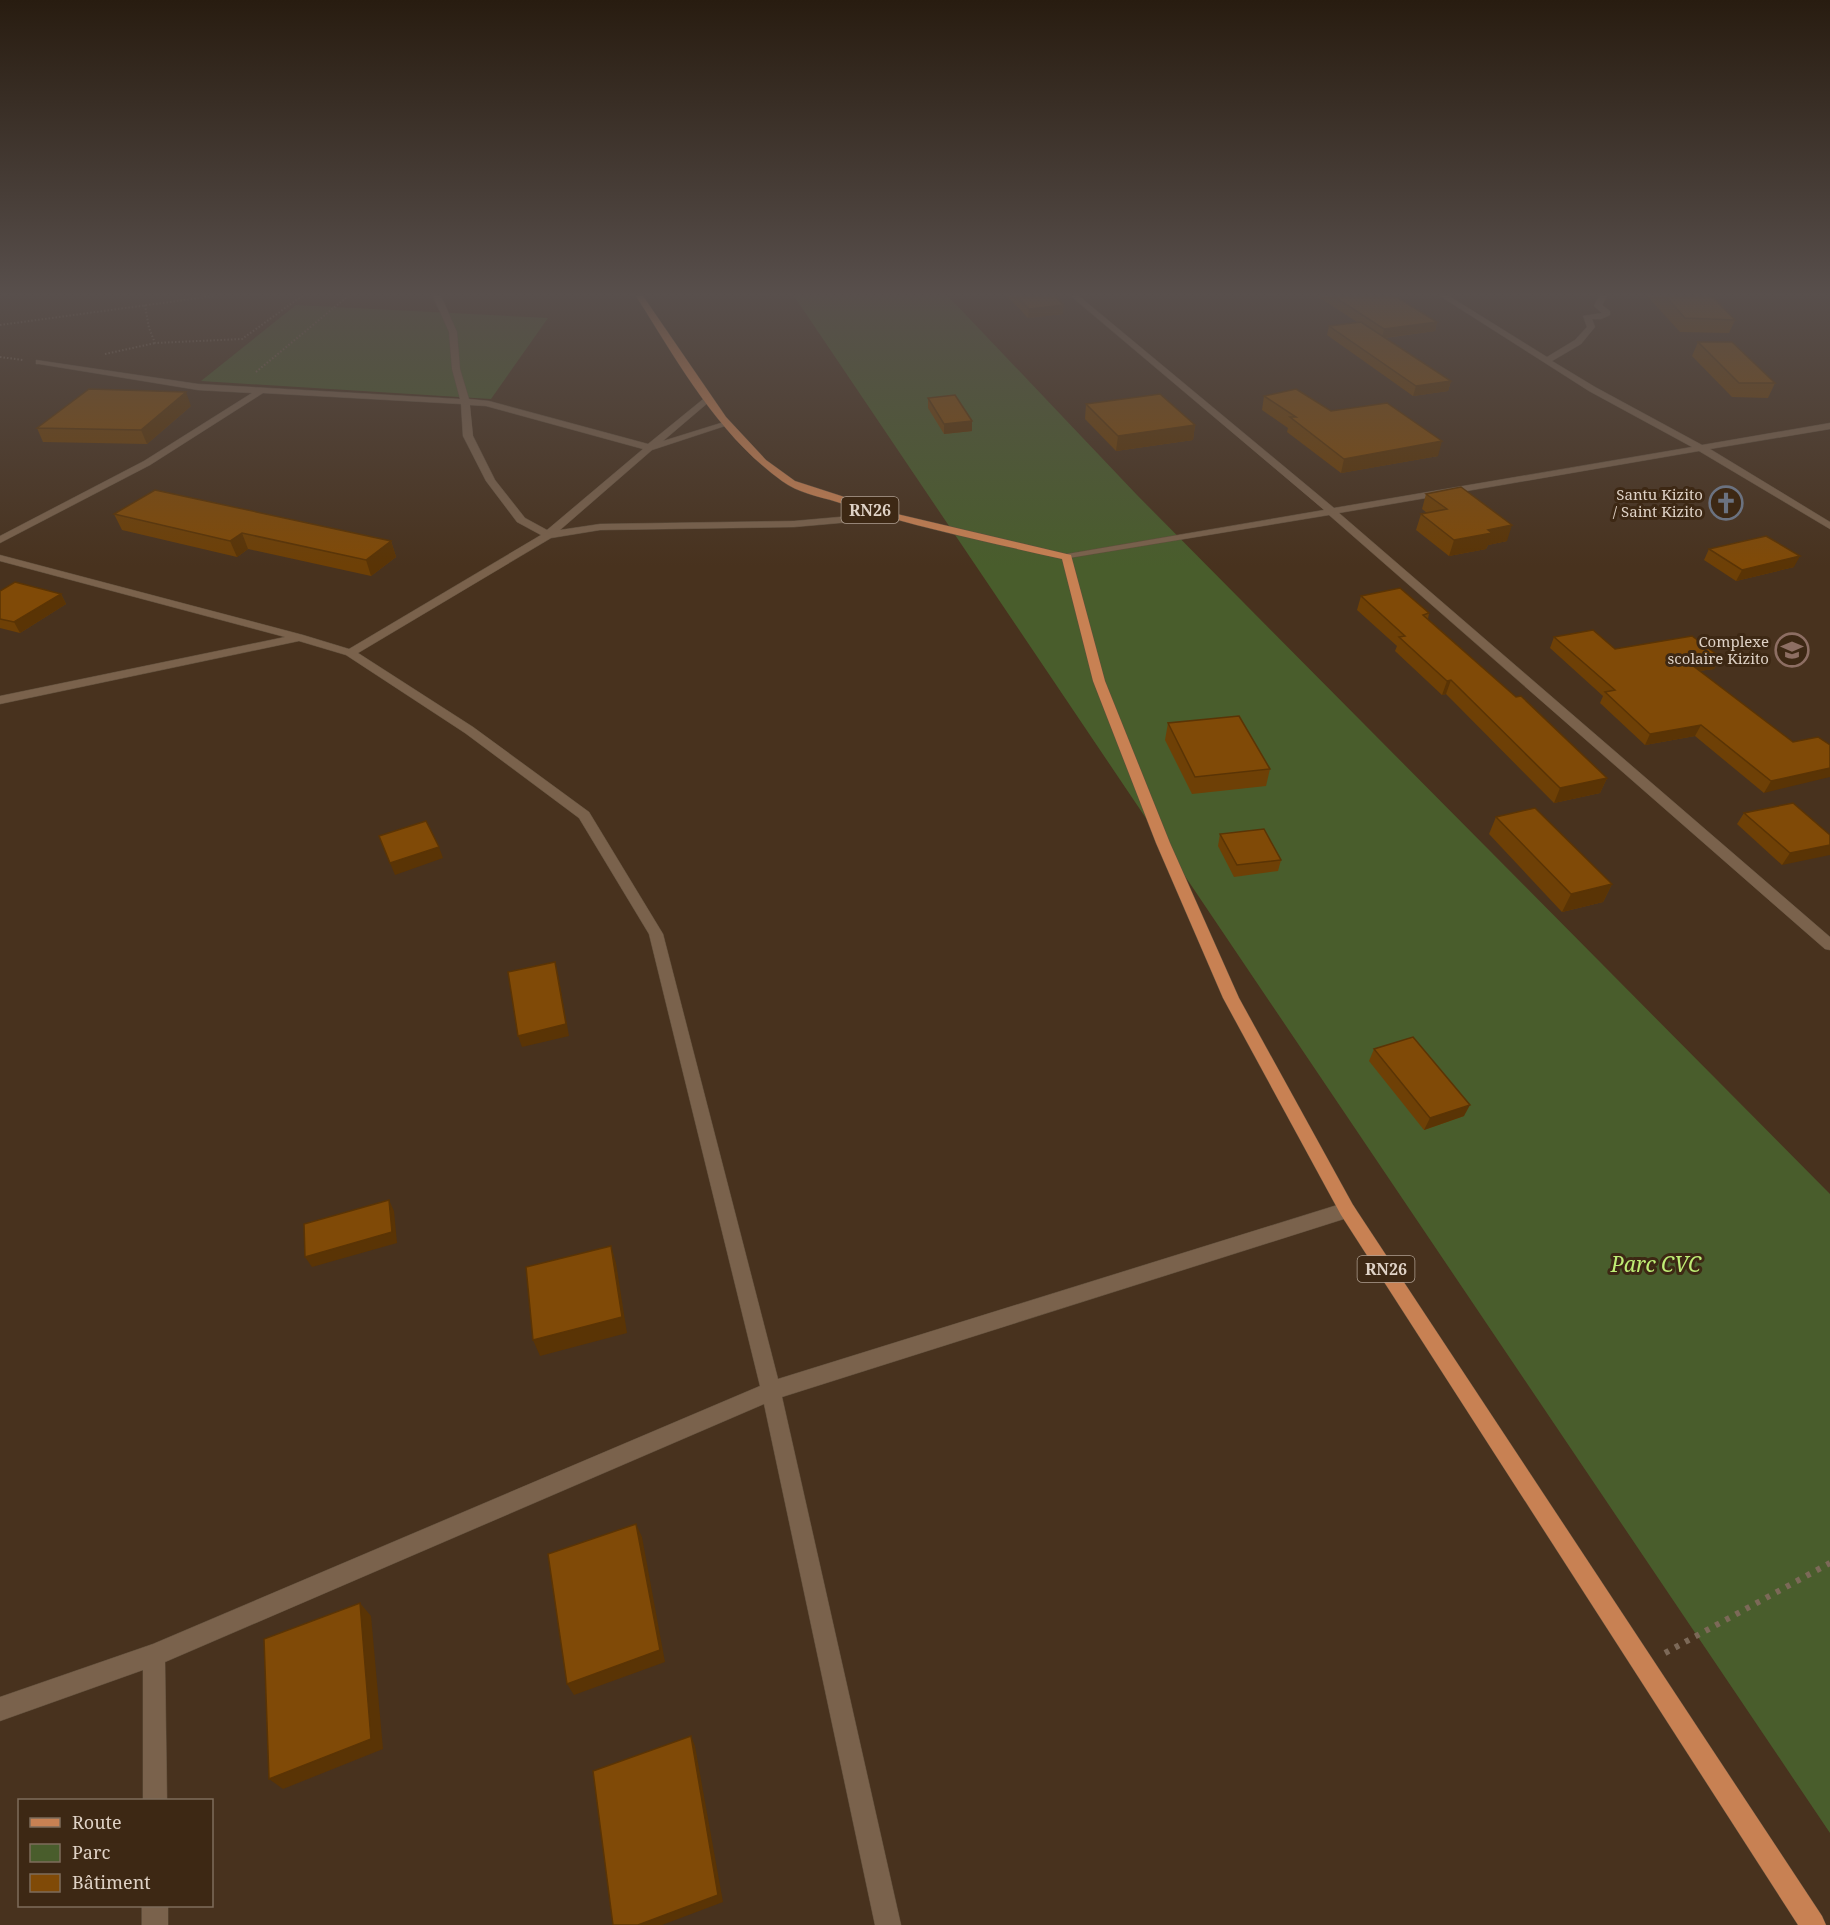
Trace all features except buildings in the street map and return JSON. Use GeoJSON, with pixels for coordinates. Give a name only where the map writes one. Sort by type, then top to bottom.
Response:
{"type":"FeatureCollection","features":[{"type":"Feature","properties":{"kind":"main road","name":"RN26"},"geometry":{"type":"LineString","coordinates":[[698,386],[727,424],[760,460],[788,482],[885,516],[1067,557],[1099,681],[1163,843],[1231,998],[1347,1210],[1813,1925]]}},
{"type":"Feature","properties":{"kind":"street"},"geometry":{"type":"LineString","coordinates":[[191,386],[486,403],[651,448],[727,424]]}},
{"type":"Feature","properties":{"kind":"street"},"geometry":{"type":"LineString","coordinates":[[461,386],[465,401],[468,436],[491,481],[521,520],[548,535],[600,527],[794,524],[885,516]]}},
{"type":"Feature","properties":{"kind":"street"},"geometry":{"type":"LineString","coordinates":[[1181,386],[1332,512],[1830,945]]}},
{"type":"Feature","properties":{"kind":"street"},"geometry":{"type":"LineString","coordinates":[[1589,386],[1639,416],[1699,447],[1830,526]]}},
{"type":"Feature","properties":{"kind":"street"},"geometry":{"type":"LineString","coordinates":[[0,540],[147,463],[262,390]]}},
{"type":"Feature","properties":{"kind":"street"},"geometry":{"type":"LineString","coordinates":[[350,653],[548,535],[707,399]]}},
{"type":"Feature","properties":{"kind":"street"},"geometry":{"type":"LineString","coordinates":[[1067,557],[1830,426]]}},
{"type":"Feature","properties":{"kind":"street"},"geometry":{"type":"LineString","coordinates":[[0,558],[299,637],[350,653],[469,730],[584,815],[656,934],[771,1391],[888,1925]]}},
{"type":"Feature","properties":{"kind":"street"},"geometry":{"type":"LineString","coordinates":[[0,700],[299,637]]}},
{"type":"Feature","properties":{"kind":"street"},"geometry":{"type":"LineString","coordinates":[[0,1709],[154,1655],[771,1391],[1347,1210]]}},
{"type":"Feature","properties":{"kind":"street"},"geometry":{"type":"LineString","coordinates":[[154,1655],[155,1799]]}},
{"type":"Feature","properties":{"kind":"street"},"geometry":{"type":"LineString","coordinates":[[155,1907],[155,1925]]}},
{"type":"Feature","properties":{"kind":"path"},"geometry":{"type":"LineString","coordinates":[[236,389],[240,386]]}},
{"type":"Feature","properties":{"kind":"path"},"geometry":{"type":"LineString","coordinates":[[1644,1665],[1830,1563]]}},
{"type":"Feature","properties":{"kind":"green space"},"geometry":{"type":"Polygon","coordinates":[[[279,386],[500,386],[491,399],[279,386]]]}},
{"type":"Feature","properties":{"kind":"green space","name":"Parc CVC"},"geometry":{"type":"Polygon","coordinates":[[[855,386],[1033,386],[1137,495],[1830,1194],[1830,1833],[855,386]]]}},
{"type":"Feature","properties":{"kind":"place","name":"Santu Kizito / Saint Kizito"},"geometry":{"type":"Point","coordinates":[1726,503]}},
{"type":"Feature","properties":{"kind":"place","name":"Complexe scolaire Kizito"},"geometry":{"type":"Point","coordinates":[1792,650]}}]}
